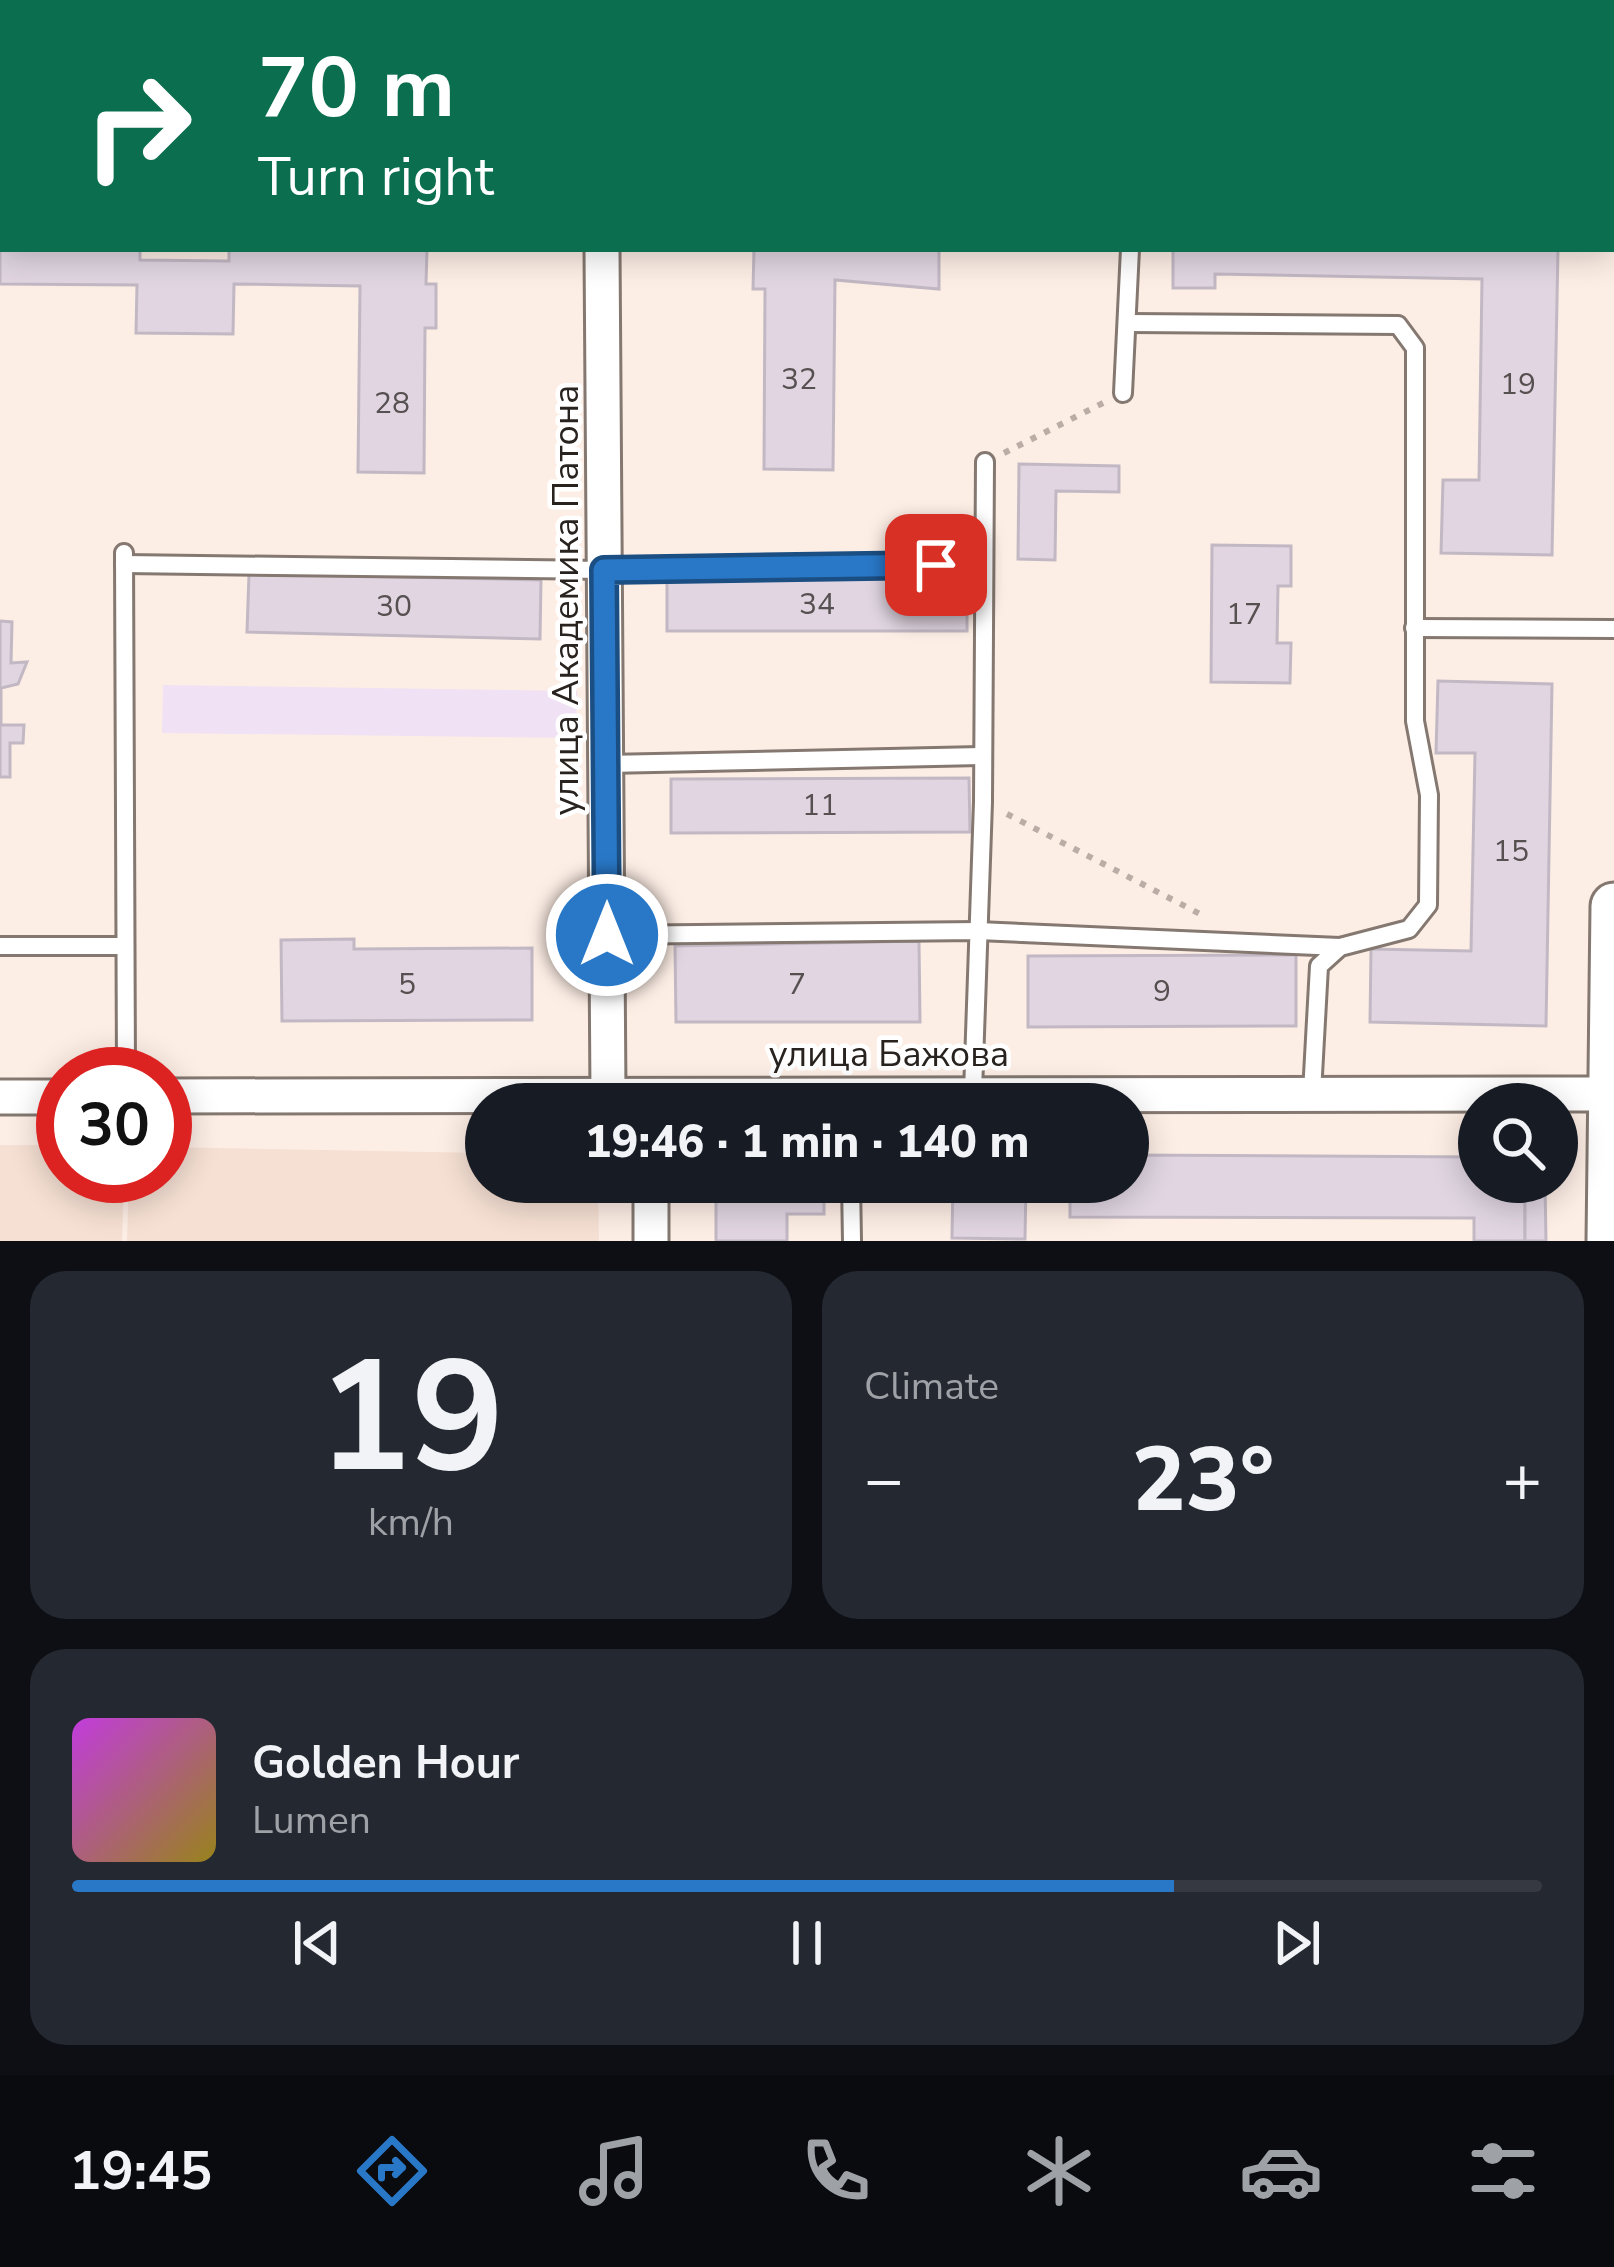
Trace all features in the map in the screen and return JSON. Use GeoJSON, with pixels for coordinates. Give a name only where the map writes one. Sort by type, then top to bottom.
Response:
{"type":"FeatureCollection","features":[{"type":"Feature","properties":{"kind":"main road"},"geometry":{"type":"LineString","coordinates":[[1610,1241],[1614,906]]}},
{"type":"Feature","properties":{"kind":"street","name":"улица Академика Патона"},"geometry":{"type":"LineString","coordinates":[[602,252],[608,1083]]}},
{"type":"Feature","properties":{"kind":"street","name":"улица Бажова"},"geometry":{"type":"LineString","coordinates":[[1149,1093],[1612,1094]]}},
{"type":"Feature","properties":{"kind":"street","name":"улица Бажова"},"geometry":{"type":"LineString","coordinates":[[192,1096],[465,1095]]}},
{"type":"Feature","properties":{"kind":"street"},"geometry":{"type":"LineString","coordinates":[[0,1097],[36,1097]]}},
{"type":"Feature","properties":{"kind":"street"},"geometry":{"type":"LineString","coordinates":[[651,1203],[651,1241]]}},
{"type":"Feature","properties":{"kind":"lane"},"geometry":{"type":"LineString","coordinates":[[1123,393],[1130,252]]}},
{"type":"Feature","properties":{"kind":"lane"},"geometry":{"type":"LineString","coordinates":[[607,935],[978,931],[1340,947],[1409,929],[1428,905],[1429,795],[1415,721],[1415,348],[1398,325],[1129,323]]}},
{"type":"Feature","properties":{"kind":"lane"},"geometry":{"type":"LineString","coordinates":[[973,1083],[983,802],[985,463]]}},
{"type":"Feature","properties":{"kind":"lane"},"geometry":{"type":"LineString","coordinates":[[126,1047],[124,559],[604,570],[983,564]]}},
{"type":"Feature","properties":{"kind":"lane"},"geometry":{"type":"LineString","coordinates":[[1414,628],[1614,629]]}},
{"type":"Feature","properties":{"kind":"lane"},"geometry":{"type":"LineString","coordinates":[[606,764],[981,756]]}},
{"type":"Feature","properties":{"kind":"lane"},"geometry":{"type":"LineString","coordinates":[[0,946],[125,946]]}},
{"type":"Feature","properties":{"kind":"lane"},"geometry":{"type":"LineString","coordinates":[[1312,1093],[1319,966],[1340,947]]}},
{"type":"Feature","properties":{"kind":"lane"},"geometry":{"type":"LineString","coordinates":[[851,1203],[852,1241]]}},
{"type":"Feature","properties":{"kind":"path"},"geometry":{"type":"LineString","coordinates":[[985,463],[1123,393]]}},
{"type":"Feature","properties":{"kind":"path"},"geometry":{"type":"LineString","coordinates":[[983,802],[1210,919]]}},
{"type":"Feature","properties":{"kind":"shaded area"},"geometry":{"type":"Polygon","coordinates":[[[163,685],[577,691],[576,738],[162,733],[163,685]]]}},
{"type":"Feature","properties":{"kind":"shaded area"},"geometry":{"type":"Polygon","coordinates":[[[0,1145],[36,1145],[36,1203],[123,1203],[122,1241],[0,1241],[0,1145]]]}},
{"type":"Feature","properties":{"kind":"shaded area"},"geometry":{"type":"Polygon","coordinates":[[[192,1148],[465,1153],[465,1203],[598,1203],[599,1241],[127,1241],[128,1203],[192,1203],[192,1148]]]}},
{"type":"Feature","properties":{"kind":"building"},"geometry":{"type":"Polygon","coordinates":[[[0,252],[140,252],[140,260],[229,261],[229,252],[427,252],[426,284],[436,284],[436,328],[425,328],[424,473],[358,472],[360,286],[234,284],[233,334],[136,333],[137,285],[0,284],[0,252]]]}},
{"type":"Feature","properties":{"kind":"building"},"geometry":{"type":"Polygon","coordinates":[[[754,252],[939,252],[939,289],[835,280],[833,470],[764,469],[765,289],[753,289],[754,252]]]}},
{"type":"Feature","properties":{"kind":"building"},"geometry":{"type":"Polygon","coordinates":[[[1173,252],[1558,252],[1552,555],[1441,553],[1443,480],[1479,480],[1482,279],[1215,274],[1215,288],[1173,288],[1173,252]]]}},
{"type":"Feature","properties":{"kind":"building"},"geometry":{"type":"Polygon","coordinates":[[[1019,464],[1119,466],[1119,492],[1056,491],[1055,560],[1018,559],[1019,464]]]}},
{"type":"Feature","properties":{"kind":"building"},"geometry":{"type":"Polygon","coordinates":[[[1212,545],[1291,546],[1291,586],[1278,586],[1277,643],[1291,643],[1290,683],[1211,682],[1212,545]]]}},
{"type":"Feature","properties":{"kind":"building"},"geometry":{"type":"Polygon","coordinates":[[[249,574],[541,580],[540,639],[247,632],[249,574]]]}},
{"type":"Feature","properties":{"kind":"building"},"geometry":{"type":"Polygon","coordinates":[[[967,576],[967,631],[667,631],[667,577],[967,576]]]}},
{"type":"Feature","properties":{"kind":"building"},"geometry":{"type":"Polygon","coordinates":[[[0,621],[12,622],[11,663],[27,662],[18,684],[1,688],[1,725],[24,725],[23,743],[10,743],[10,777],[0,777],[0,621]]]}},
{"type":"Feature","properties":{"kind":"building"},"geometry":{"type":"Polygon","coordinates":[[[1438,681],[1552,684],[1546,1026],[1370,1022],[1371,949],[1471,951],[1475,753],[1436,753],[1438,681]]]}},
{"type":"Feature","properties":{"kind":"building"},"geometry":{"type":"Polygon","coordinates":[[[969,778],[970,832],[671,833],[671,779],[969,778]]]}},
{"type":"Feature","properties":{"kind":"building"},"geometry":{"type":"Polygon","coordinates":[[[354,939],[354,949],[532,948],[532,1020],[282,1021],[281,940],[354,939]]]}},
{"type":"Feature","properties":{"kind":"building"},"geometry":{"type":"Polygon","coordinates":[[[919,941],[920,1022],[676,1022],[675,946],[919,941]]]}},
{"type":"Feature","properties":{"kind":"building"},"geometry":{"type":"Polygon","coordinates":[[[1296,955],[1296,1026],[1028,1027],[1028,956],[1296,955]]]}},
{"type":"Feature","properties":{"kind":"building"},"geometry":{"type":"Polygon","coordinates":[[[1149,1155],[1458,1157],[1458,1203],[1525,1203],[1525,1241],[1474,1241],[1474,1218],[1070,1217],[1070,1203],[1149,1203],[1149,1155]]]}},
{"type":"Feature","properties":{"kind":"building"},"geometry":{"type":"Polygon","coordinates":[[[716,1203],[824,1203],[824,1214],[787,1214],[787,1241],[716,1241],[716,1203]]]}},
{"type":"Feature","properties":{"kind":"building"},"geometry":{"type":"Polygon","coordinates":[[[953,1203],[1026,1203],[1025,1239],[952,1238],[953,1203]]]}},
{"type":"Feature","properties":{"kind":"building"},"geometry":{"type":"Polygon","coordinates":[[[1525,1203],[1545,1203],[1546,1241],[1525,1241],[1525,1203]]]}},
{"type":"Feature","properties":{"kind":"route"},"geometry":{"type":"LineString","coordinates":[[607,935],[604,570],[936,565]]}}]}
